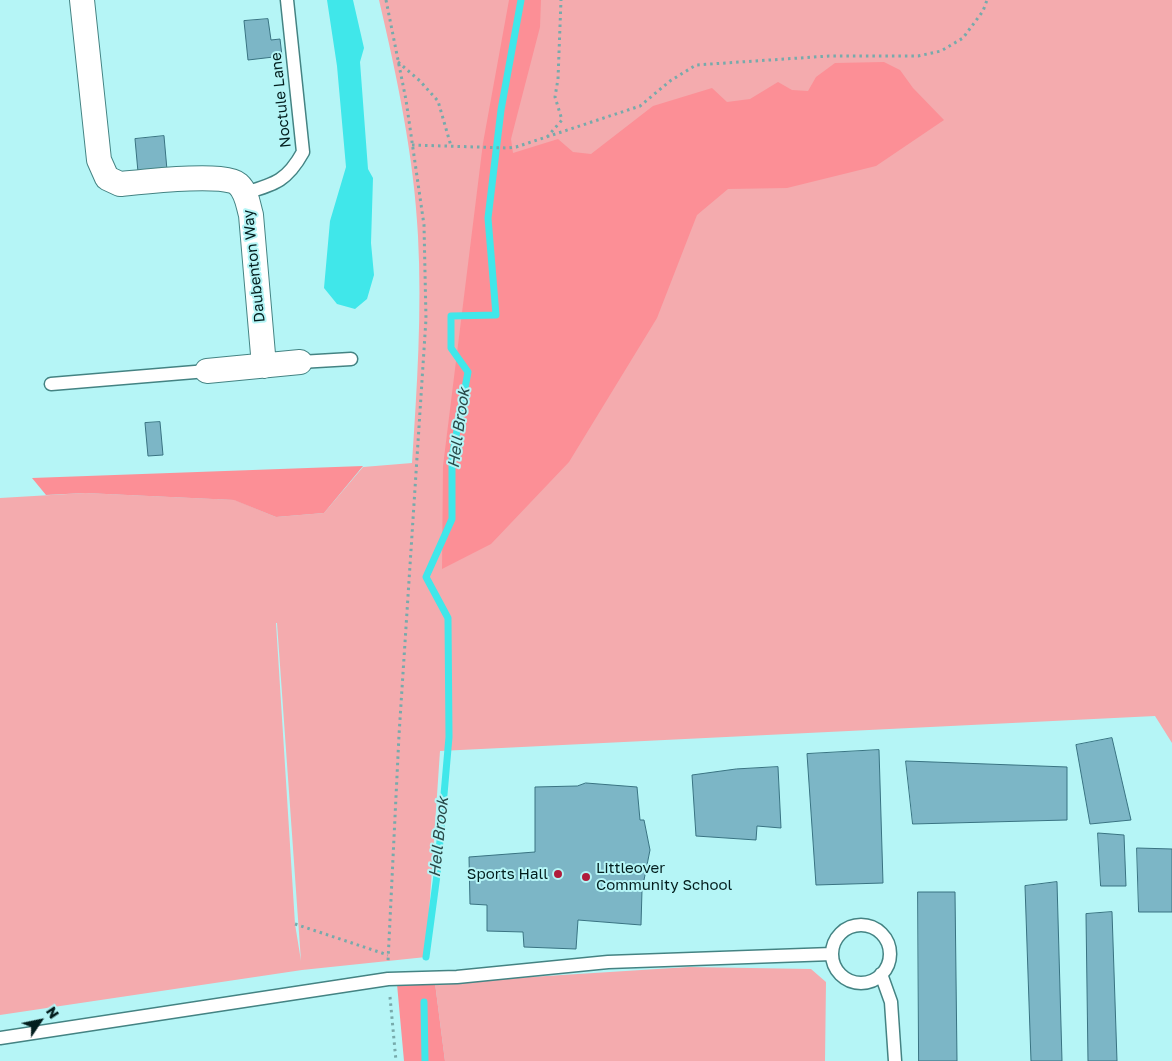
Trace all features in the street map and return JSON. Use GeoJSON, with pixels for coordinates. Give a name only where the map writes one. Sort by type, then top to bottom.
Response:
{"type":"FeatureCollection","features":[{"type":"Feature","properties":{"kind":"street","name":"Daubenton Way"},"geometry":{"type":"LineString","coordinates":[[82,0],[99,160],[107,178],[120,184],[219,178],[237,183],[245,193],[251,215],[264,366]]}},
{"type":"Feature","properties":{"kind":"street"},"geometry":{"type":"LineString","coordinates":[[207,371],[300,362]]}},
{"type":"Feature","properties":{"kind":"lane","name":"Noctule Lane"},"geometry":{"type":"LineString","coordinates":[[245,193],[275,184],[292,171],[303,152],[287,0]]}},
{"type":"Feature","properties":{"kind":"lane"},"geometry":{"type":"LineString","coordinates":[[300,362],[351,359]]}},
{"type":"Feature","properties":{"kind":"lane"},"geometry":{"type":"LineString","coordinates":[[51,384],[207,371]]}},
{"type":"Feature","properties":{"kind":"lane"},"geometry":{"type":"LineString","coordinates":[[863,925],[874,928],[883,935],[889,947],[888,964],[881,974],[871,981],[851,981],[842,976],[834,965],[832,954],[833,944],[843,930],[852,926],[863,925]]}},
{"type":"Feature","properties":{"kind":"lane"},"geometry":{"type":"LineString","coordinates":[[0,1038],[388,979],[457,977],[608,962],[832,954]]}},
{"type":"Feature","properties":{"kind":"lane"},"geometry":{"type":"LineString","coordinates":[[881,974],[891,1002],[895,1061]]}},
{"type":"Feature","properties":{"kind":"path"},"geometry":{"type":"LineString","coordinates":[[386,0],[424,225],[426,319],[400,725],[388,954],[388,979],[396,1061]]}},
{"type":"Feature","properties":{"kind":"path"},"geometry":{"type":"LineString","coordinates":[[547,138],[562,120],[555,97],[558,79],[561,0]]}},
{"type":"Feature","properties":{"kind":"path"},"geometry":{"type":"LineString","coordinates":[[412,145],[508,148],[547,138],[640,106],[670,81],[696,65],[830,56],[918,56],[941,51],[963,38],[983,11],[987,0]]}},
{"type":"Feature","properties":{"kind":"path"},"geometry":{"type":"LineString","coordinates":[[397,62],[420,81],[438,101],[451,146]]}},
{"type":"Feature","properties":{"kind":"path"},"geometry":{"type":"LineString","coordinates":[[295,924],[388,954]]}},
{"type":"Feature","properties":{"kind":"shaded area"},"geometry":{"type":"Polygon","coordinates":[[[379,0],[1172,0],[1172,743],[1155,716],[440,751],[426,957],[302,970],[0,1015],[0,498],[85,493],[235,500],[276,517],[324,513],[363,467],[412,463],[419,321],[416,206],[409,146],[379,0]],[[277,623],[295,924],[301,961],[277,623]]]}},
{"type":"Feature","properties":{"kind":"shaded area"},"geometry":{"type":"Polygon","coordinates":[[[509,0],[541,0],[540,27],[511,139],[513,153],[558,139],[573,152],[591,154],[653,106],[712,88],[727,102],[750,99],[778,82],[792,90],[808,91],[816,77],[835,63],[884,62],[900,70],[913,88],[944,120],[876,166],[787,188],[728,189],[697,215],[657,318],[569,462],[491,544],[442,569],[443,466],[483,143],[509,0]]]}},
{"type":"Feature","properties":{"kind":"shaded area"},"geometry":{"type":"Polygon","coordinates":[[[363,466],[324,513],[276,517],[234,500],[85,493],[46,495],[32,478],[363,466]]]}},
{"type":"Feature","properties":{"kind":"shaded area"},"geometry":{"type":"Polygon","coordinates":[[[689,967],[811,969],[826,982],[825,1061],[445,1061],[435,983],[689,967]]]}},
{"type":"Feature","properties":{"kind":"shaded area"},"geometry":{"type":"Polygon","coordinates":[[[435,983],[445,1061],[404,1061],[397,984],[435,983]]]}},
{"type":"Feature","properties":{"kind":"water"},"geometry":{"type":"Polygon","coordinates":[[[327,0],[353,0],[364,48],[360,62],[368,169],[373,178],[371,243],[374,275],[367,299],[355,309],[337,304],[324,288],[330,221],[346,167],[337,66],[327,0]]]}},
{"type":"Feature","properties":{"kind":"building"},"geometry":{"type":"Polygon","coordinates":[[[268,19],[271,40],[280,39],[282,56],[248,60],[244,21],[268,19]]]}},
{"type":"Feature","properties":{"kind":"building"},"geometry":{"type":"Polygon","coordinates":[[[164,136],[167,170],[138,172],[135,139],[164,136]]]}},
{"type":"Feature","properties":{"kind":"building"},"geometry":{"type":"Polygon","coordinates":[[[160,422],[163,455],[148,456],[145,423],[160,422]]]}},
{"type":"Feature","properties":{"kind":"building"},"geometry":{"type":"Polygon","coordinates":[[[1112,738],[1131,820],[1090,824],[1076,745],[1112,738]]]}},
{"type":"Feature","properties":{"kind":"building"},"geometry":{"type":"Polygon","coordinates":[[[879,750],[883,883],[816,885],[807,754],[879,750]]]}},
{"type":"Feature","properties":{"kind":"building"},"geometry":{"type":"Polygon","coordinates":[[[906,761],[1067,767],[1067,820],[913,824],[906,761]]]}},
{"type":"Feature","properties":{"kind":"building"},"geometry":{"type":"Polygon","coordinates":[[[778,767],[781,828],[757,826],[756,840],[696,836],[692,775],[736,769],[778,767]]]}},
{"type":"Feature","properties":{"kind":"building","name":"Sports Hall"},"geometry":{"type":"Polygon","coordinates":[[[586,783],[637,787],[640,820],[644,820],[650,850],[642,890],[641,925],[578,920],[576,949],[524,947],[523,932],[487,931],[487,905],[470,904],[469,857],[535,852],[535,787],[577,786],[586,783]]]}},
{"type":"Feature","properties":{"kind":"building"},"geometry":{"type":"Polygon","coordinates":[[[1098,833],[1124,835],[1126,886],[1101,886],[1098,833]]]}},
{"type":"Feature","properties":{"kind":"building"},"geometry":{"type":"Polygon","coordinates":[[[1137,848],[1172,849],[1172,912],[1139,912],[1137,848]]]}},
{"type":"Feature","properties":{"kind":"building"},"geometry":{"type":"Polygon","coordinates":[[[1057,882],[1062,1061],[1031,1061],[1025,886],[1057,882]]]}},
{"type":"Feature","properties":{"kind":"building"},"geometry":{"type":"Polygon","coordinates":[[[918,892],[955,892],[957,1061],[919,1061],[918,892]]]}},
{"type":"Feature","properties":{"kind":"building"},"geometry":{"type":"Polygon","coordinates":[[[1112,912],[1117,1061],[1088,1061],[1086,914],[1112,912]]]}},
{"type":"Feature","properties":{"kind":"waterway","name":"Hell Brook"},"geometry":{"type":"LineString","coordinates":[[426,957],[437,875],[449,737],[448,618],[426,577],[452,519],[452,457],[468,372],[451,348],[451,316],[496,315],[488,218],[501,110],[521,0]]}},
{"type":"Feature","properties":{"kind":"waterway","name":"Hell Brook"},"geometry":{"type":"LineString","coordinates":[[424,1002],[425,1061]]}},
{"type":"Feature","properties":{"kind":"place","name":"Sports Hall"},"geometry":{"type":"Point","coordinates":[558,874]}},
{"type":"Feature","properties":{"kind":"place","name":"Littleover Community School"},"geometry":{"type":"Point","coordinates":[586,877]}}]}
